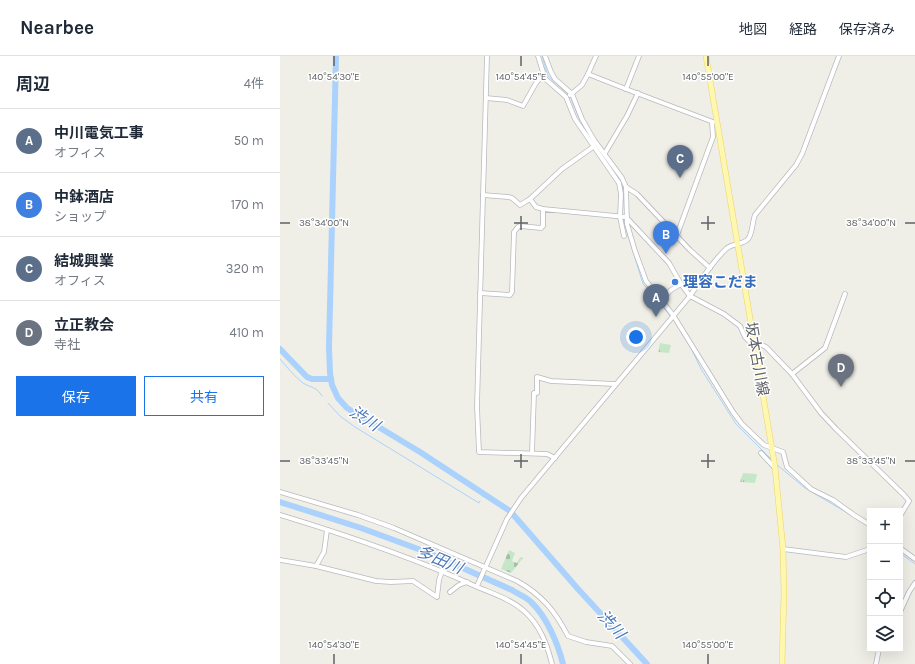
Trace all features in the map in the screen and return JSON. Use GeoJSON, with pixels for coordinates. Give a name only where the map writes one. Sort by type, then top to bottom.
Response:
{"type":"FeatureCollection","features":[{"type":"Feature","properties":{"kind":"main road","name":"坂本古川線"},"geometry":{"type":"LineString","coordinates":[[706,56],[714,122],[738,244],[776,468],[783,549],[784,606],[782,664]]}},
{"type":"Feature","properties":{"kind":"street"},"geometry":{"type":"LineString","coordinates":[[487,56],[476,406],[478,452],[547,454],[555,458]]}},
{"type":"Feature","properties":{"kind":"street"},"geometry":{"type":"LineString","coordinates":[[486,98],[507,100],[523,106],[536,83],[542,76],[538,56]]}},
{"type":"Feature","properties":{"kind":"street"},"geometry":{"type":"LineString","coordinates":[[545,56],[555,79],[569,96],[619,183],[624,236]]}},
{"type":"Feature","properties":{"kind":"street"},"geometry":{"type":"LineString","coordinates":[[569,96],[582,85],[596,56]]}},
{"type":"Feature","properties":{"kind":"street"},"geometry":{"type":"LineString","coordinates":[[626,89],[639,56]]}},
{"type":"Feature","properties":{"kind":"street"},"geometry":{"type":"LineString","coordinates":[[477,585],[508,518],[516,506],[615,384],[690,296],[726,249],[748,240],[755,215],[796,165],[802,154],[839,56]]}},
{"type":"Feature","properties":{"kind":"street"},"geometry":{"type":"LineString","coordinates":[[588,74],[714,122],[713,137],[677,235]]}},
{"type":"Feature","properties":{"kind":"street"},"geometry":{"type":"LineString","coordinates":[[542,76],[569,96],[575,119],[593,147],[602,154],[622,178],[626,187],[623,217],[646,281],[662,300],[742,424],[764,445],[783,452],[787,467],[810,489],[833,500],[854,516],[867,523]]}},
{"type":"Feature","properties":{"kind":"street"},"geometry":{"type":"LineString","coordinates":[[602,154],[627,116],[638,93]]}},
{"type":"Feature","properties":{"kind":"street"},"geometry":{"type":"LineString","coordinates":[[483,195],[512,198],[520,205],[530,199],[552,177],[593,147]]}},
{"type":"Feature","properties":{"kind":"street"},"geometry":{"type":"LineString","coordinates":[[626,187],[637,194],[690,250],[710,268]]}},
{"type":"Feature","properties":{"kind":"street"},"geometry":{"type":"LineString","coordinates":[[530,199],[536,207],[543,209],[623,217],[666,259],[690,296],[724,314],[740,326],[746,339],[766,347],[792,374],[836,429],[907,498],[909,501],[903,511]]}},
{"type":"Feature","properties":{"kind":"street"},"geometry":{"type":"LineString","coordinates":[[480,293],[510,294],[512,292],[514,232],[520,226],[541,228],[543,226],[543,209]]}},
{"type":"Feature","properties":{"kind":"street"},"geometry":{"type":"LineString","coordinates":[[662,300],[671,290],[681,284]]}},
{"type":"Feature","properties":{"kind":"street"},"geometry":{"type":"LineString","coordinates":[[792,374],[825,348],[846,294]]}},
{"type":"Feature","properties":{"kind":"street"},"geometry":{"type":"LineString","coordinates":[[532,453],[534,393],[536,394],[537,377],[550,381],[615,384]]}},
{"type":"Feature","properties":{"kind":"street"},"geometry":{"type":"LineString","coordinates":[[761,452],[776,468]]}},
{"type":"Feature","properties":{"kind":"street"},"geometry":{"type":"LineString","coordinates":[[280,492],[366,517],[517,581],[538,595],[553,611],[568,636],[586,642],[612,646],[630,664]]}},
{"type":"Feature","properties":{"kind":"street"},"geometry":{"type":"LineString","coordinates":[[280,515],[442,571],[477,585],[512,603],[530,616],[541,633],[552,664]]}},
{"type":"Feature","properties":{"kind":"street"},"geometry":{"type":"LineString","coordinates":[[316,566],[324,552],[327,530]]}},
{"type":"Feature","properties":{"kind":"street"},"geometry":{"type":"LineString","coordinates":[[783,549],[846,557],[867,550]]}},
{"type":"Feature","properties":{"kind":"street"},"geometry":{"type":"LineString","coordinates":[[903,550],[915,559]]}},
{"type":"Feature","properties":{"kind":"street"},"geometry":{"type":"LineString","coordinates":[[280,560],[316,566],[376,581],[413,581],[437,597],[439,580],[442,571]]}},
{"type":"Feature","properties":{"kind":"street"},"geometry":{"type":"LineString","coordinates":[[450,592],[459,585],[467,582]]}},
{"type":"Feature","properties":{"kind":"street"},"geometry":{"type":"LineString","coordinates":[[903,605],[915,583]]}},
{"type":"Feature","properties":{"kind":"street"},"geometry":{"type":"LineString","coordinates":[[876,664],[878,652]]}},
{"type":"Feature","properties":{"kind":"green space"},"geometry":{"type":"Polygon","coordinates":[[[660,343],[671,345],[669,353],[658,352],[660,343]]]}},
{"type":"Feature","properties":{"kind":"green space"},"geometry":{"type":"Polygon","coordinates":[[[743,473],[757,474],[755,483],[740,482],[743,473]]]}},
{"type":"Feature","properties":{"kind":"green space"},"geometry":{"type":"Polygon","coordinates":[[[509,550],[515,553],[512,561],[517,563],[520,557],[523,558],[511,573],[501,569],[509,550]]]}},
{"type":"Feature","properties":{"kind":"waterway","name":"渋川"},"geometry":{"type":"LineString","coordinates":[[336,56],[329,347],[332,385],[338,398],[347,408],[420,452],[510,511],[578,589],[647,664]]}},
{"type":"Feature","properties":{"kind":"waterway"},"geometry":{"type":"LineString","coordinates":[[542,56],[548,76],[570,96],[579,118],[591,138]]}},
{"type":"Feature","properties":{"kind":"waterway"},"geometry":{"type":"LineString","coordinates":[[606,160],[617,175],[622,186],[622,216]]}},
{"type":"Feature","properties":{"kind":"waterway"},"geometry":{"type":"LineString","coordinates":[[623,219],[643,284],[656,297],[670,316]]}},
{"type":"Feature","properties":{"kind":"waterway"},"geometry":{"type":"LineString","coordinates":[[682,334],[691,348],[701,369],[736,424],[771,459]]}},
{"type":"Feature","properties":{"kind":"waterway"},"geometry":{"type":"LineString","coordinates":[[280,349],[307,377],[312,379],[331,379]]}},
{"type":"Feature","properties":{"kind":"waterway"},"geometry":{"type":"LineString","coordinates":[[280,359],[303,383],[315,389],[322,396]]}},
{"type":"Feature","properties":{"kind":"waterway"},"geometry":{"type":"LineString","coordinates":[[328,403],[340,416],[355,427],[479,503],[480,501]]}},
{"type":"Feature","properties":{"kind":"waterway"},"geometry":{"type":"LineString","coordinates":[[776,464],[805,488],[856,518]]}},
{"type":"Feature","properties":{"kind":"waterway","name":"渋川"},"geometry":{"type":"LineString","coordinates":[[483,497],[485,493]]}},
{"type":"Feature","properties":{"kind":"waterway","name":"多田川"},"geometry":{"type":"LineString","coordinates":[[280,502],[361,528],[429,553],[512,590],[529,600],[542,615],[555,640],[563,664]]}},
{"type":"Feature","properties":{"kind":"waterway"},"geometry":{"type":"LineString","coordinates":[[903,555],[915,564]]}},
{"type":"Feature","properties":{"kind":"place","name":"結城興業"},"geometry":{"type":"Point","coordinates":[680,178]}},
{"type":"Feature","properties":{"kind":"place","name":"中鉢酒店"},"geometry":{"type":"Point","coordinates":[666,254]}},
{"type":"Feature","properties":{"kind":"place","name":"理容こだま"},"geometry":{"type":"Point","coordinates":[675,282]}},
{"type":"Feature","properties":{"kind":"place","name":"中川電気工事"},"geometry":{"type":"Point","coordinates":[656,317]}},
{"type":"Feature","properties":{"kind":"place","name":"立正教会"},"geometry":{"type":"Point","coordinates":[841,387]}}]}
